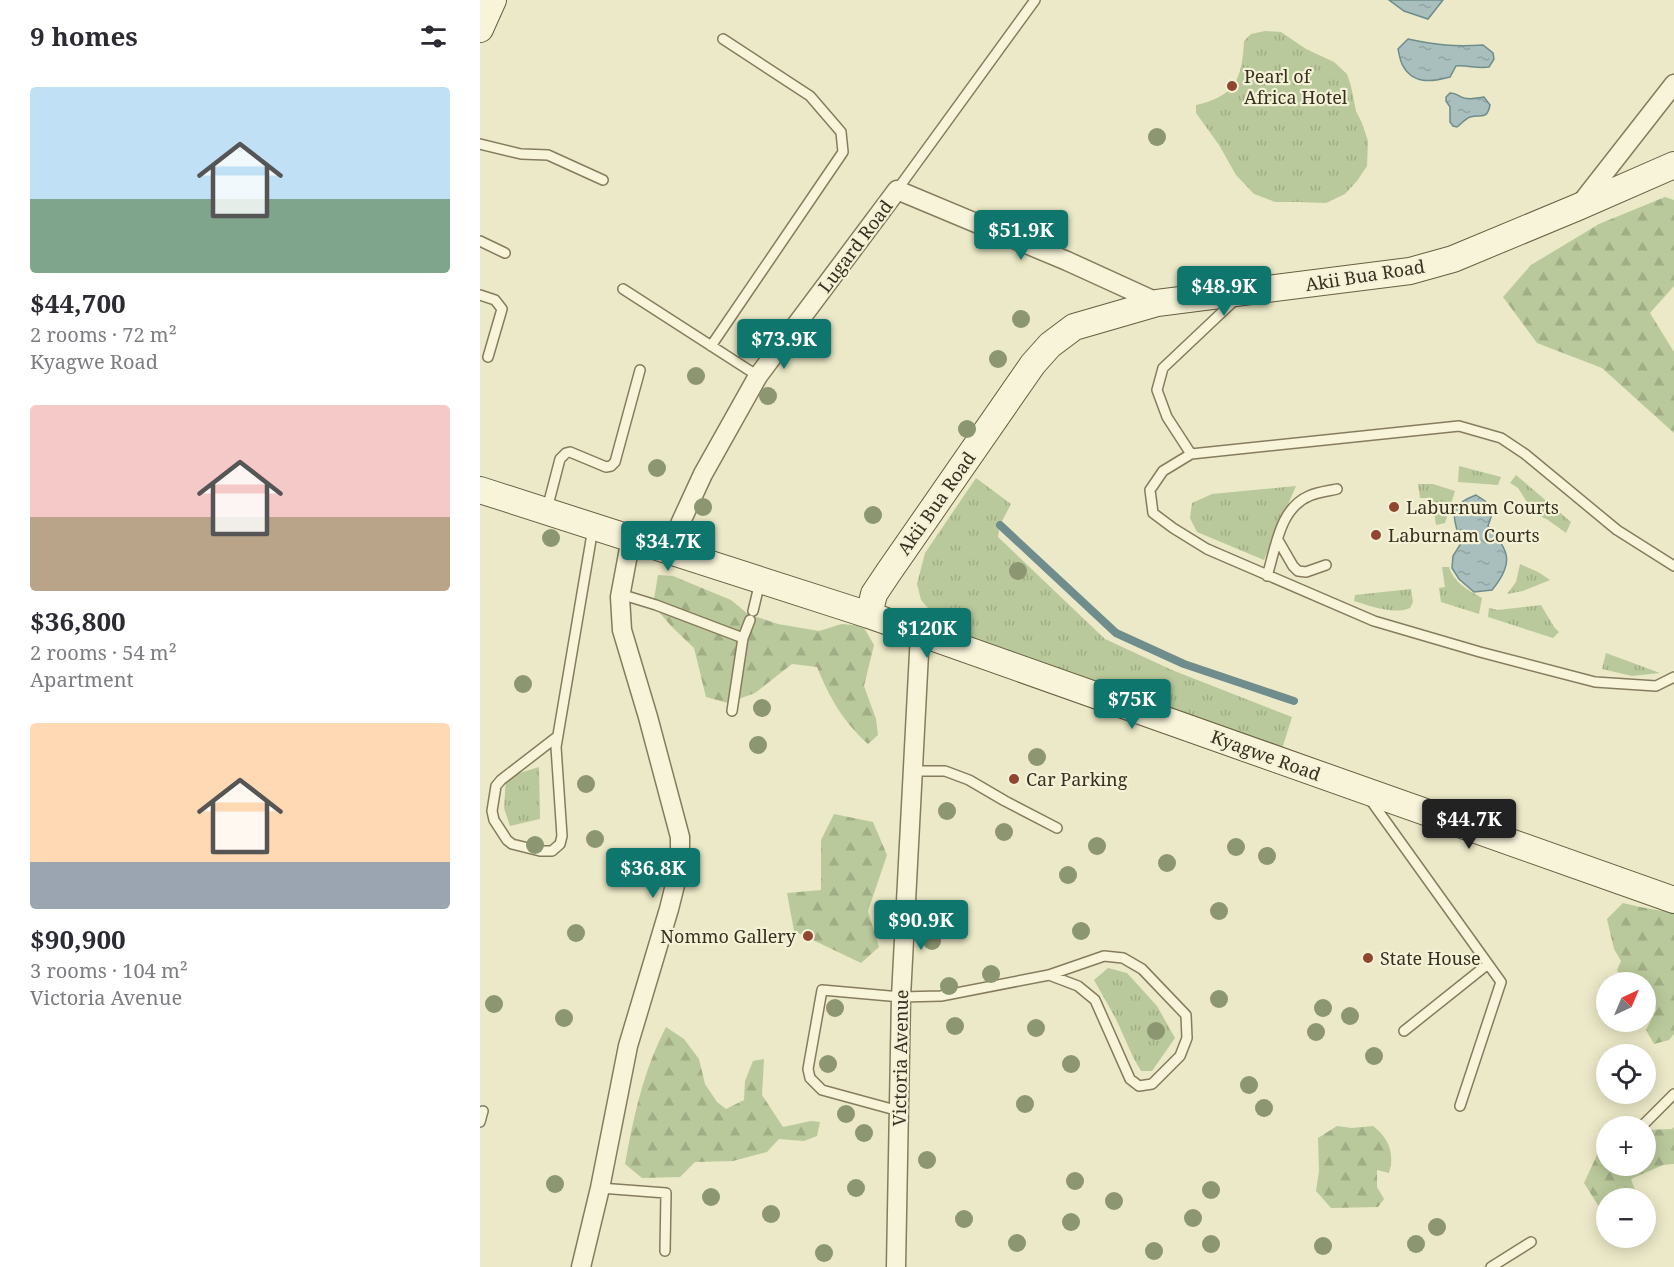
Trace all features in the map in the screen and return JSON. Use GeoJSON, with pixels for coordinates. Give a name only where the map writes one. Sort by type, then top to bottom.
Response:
{"type":"FeatureCollection","features":[{"type":"Feature","properties":{"kind":"street"},"geometry":{"type":"LineString","coordinates":[[480,29],[493,0]]}},
{"type":"Feature","properties":{"kind":"street"},"geometry":{"type":"LineString","coordinates":[[1578,207],[1674,84]]}},
{"type":"Feature","properties":{"kind":"street","name":"Akii Bua Road"},"geometry":{"type":"LineString","coordinates":[[869,615],[874,594],[1033,364],[1050,345],[1074,327],[1159,303],[1410,271],[1453,259],[1674,165]]}},
{"type":"Feature","properties":{"kind":"street"},"geometry":{"type":"LineString","coordinates":[[897,190],[1067,261],[1159,303]]}},
{"type":"Feature","properties":{"kind":"street","name":"Lugard Road"},"geometry":{"type":"LineString","coordinates":[[668,550],[703,474],[758,376],[897,190]]}},
{"type":"Feature","properties":{"kind":"street","name":"Kyagwe Road"},"geometry":{"type":"LineString","coordinates":[[480,490],[869,615],[1674,900]]}},
{"type":"Feature","properties":{"kind":"street"},"geometry":{"type":"LineString","coordinates":[[581,1267],[600,1188],[628,1046],[680,865],[680,837],[622,630],[620,597],[631,538]]}},
{"type":"Feature","properties":{"kind":"street","name":"Victoria Avenue"},"geometry":{"type":"LineString","coordinates":[[896,1267],[901,997],[920,634]]}},
{"type":"Feature","properties":{"kind":"lane"},"geometry":{"type":"LineString","coordinates":[[897,190],[1035,0]]}},
{"type":"Feature","properties":{"kind":"lane"},"geometry":{"type":"LineString","coordinates":[[711,345],[843,152],[841,132],[810,96],[723,39]]}},
{"type":"Feature","properties":{"kind":"lane"},"geometry":{"type":"LineString","coordinates":[[480,157],[482,145],[521,154],[548,155],[603,180]]}},
{"type":"Feature","properties":{"kind":"lane"},"geometry":{"type":"LineString","coordinates":[[480,241],[505,253]]}},
{"type":"Feature","properties":{"kind":"lane"},"geometry":{"type":"LineString","coordinates":[[623,289],[758,376]]}},
{"type":"Feature","properties":{"kind":"lane"},"geometry":{"type":"LineString","coordinates":[[1191,454],[1167,417],[1157,390],[1163,368],[1243,292]]}},
{"type":"Feature","properties":{"kind":"lane"},"geometry":{"type":"LineString","coordinates":[[480,295],[495,300],[502,309],[488,357]]}},
{"type":"Feature","properties":{"kind":"lane"},"geometry":{"type":"LineString","coordinates":[[546,511],[560,459],[566,453],[570,452],[606,467],[615,462],[640,370]]}},
{"type":"Feature","properties":{"kind":"lane"},"geometry":{"type":"LineString","coordinates":[[1674,566],[1617,530],[1501,438],[1460,426],[1191,454],[1163,471],[1150,490],[1153,513],[1207,549],[1374,621],[1595,682],[1656,686],[1674,677]]}},
{"type":"Feature","properties":{"kind":"lane"},"geometry":{"type":"LineString","coordinates":[[1267,576],[1281,527],[1295,505],[1310,496],[1337,489]]}},
{"type":"Feature","properties":{"kind":"lane"},"geometry":{"type":"LineString","coordinates":[[558,736],[496,786],[492,811],[494,820],[512,844],[540,851],[552,850],[560,844],[562,836],[556,747],[558,736],[593,526]]}},
{"type":"Feature","properties":{"kind":"lane"},"geometry":{"type":"LineString","coordinates":[[1278,540],[1298,571],[1306,572],[1326,565]]}},
{"type":"Feature","properties":{"kind":"lane"},"geometry":{"type":"LineString","coordinates":[[732,711],[743,638],[761,579]]}},
{"type":"Feature","properties":{"kind":"lane"},"geometry":{"type":"LineString","coordinates":[[630,597],[743,638]]}},
{"type":"Feature","properties":{"kind":"lane"},"geometry":{"type":"LineString","coordinates":[[913,771],[945,771],[969,780],[1057,828]]}},
{"type":"Feature","properties":{"kind":"lane"},"geometry":{"type":"LineString","coordinates":[[1362,789],[1501,982],[1460,1106]]}},
{"type":"Feature","properties":{"kind":"lane"},"geometry":{"type":"LineString","coordinates":[[899,1111],[822,1090],[810,1078],[808,1069],[822,990],[901,997],[941,996],[1049,975],[1104,956],[1123,958],[1142,969],[1186,1015],[1187,1038],[1180,1056],[1152,1084],[1139,1086],[1130,1079],[1095,1000],[1078,986],[1049,975]]}},
{"type":"Feature","properties":{"kind":"lane"},"geometry":{"type":"LineString","coordinates":[[1404,1031],[1488,964]]}},
{"type":"Feature","properties":{"kind":"lane"},"geometry":{"type":"LineString","coordinates":[[1652,1116],[1674,1094]]}},
{"type":"Feature","properties":{"kind":"lane"},"geometry":{"type":"LineString","coordinates":[[480,1122],[483,1112]]}},
{"type":"Feature","properties":{"kind":"lane"},"geometry":{"type":"LineString","coordinates":[[600,1188],[666,1193],[665,1251]]}},
{"type":"Feature","properties":{"kind":"lane"},"geometry":{"type":"LineString","coordinates":[[1491,1267],[1531,1242]]}},
{"type":"Feature","properties":{"kind":"green space"},"geometry":{"type":"Polygon","coordinates":[[[1265,31],[1281,32],[1306,49],[1334,62],[1347,74],[1356,111],[1368,141],[1367,166],[1345,194],[1326,203],[1275,202],[1254,194],[1236,175],[1219,145],[1196,113],[1196,105],[1220,97],[1234,84],[1241,66],[1244,41],[1251,34],[1265,31]]]}},
{"type":"Feature","properties":{"kind":"green space"},"geometry":{"type":"Polygon","coordinates":[[[1665,197],[1674,200],[1674,286],[1650,313],[1674,352],[1674,433],[1602,368],[1537,343],[1503,297],[1531,265],[1599,224],[1665,197]]]}},
{"type":"Feature","properties":{"kind":"green space"},"geometry":{"type":"Polygon","coordinates":[[[1459,466],[1501,477],[1498,485],[1458,482],[1459,466]]]}},
{"type":"Feature","properties":{"kind":"green space"},"geometry":{"type":"Polygon","coordinates":[[[1516,475],[1571,522],[1566,533],[1534,513],[1518,488],[1510,483],[1516,475]]]}},
{"type":"Feature","properties":{"kind":"green space"},"geometry":{"type":"Polygon","coordinates":[[[976,478],[1011,504],[1000,525],[998,537],[1105,639],[1172,670],[1292,717],[1282,749],[999,660],[944,626],[921,600],[917,584],[925,553],[976,478]]]}},
{"type":"Feature","properties":{"kind":"green space"},"geometry":{"type":"Polygon","coordinates":[[[1418,484],[1433,484],[1455,491],[1445,523],[1436,525],[1432,498],[1420,498],[1418,484]]]}},
{"type":"Feature","properties":{"kind":"green space"},"geometry":{"type":"Polygon","coordinates":[[[1296,486],[1264,560],[1197,532],[1190,518],[1192,503],[1212,494],[1296,486]]]}},
{"type":"Feature","properties":{"kind":"green space"},"geometry":{"type":"Polygon","coordinates":[[[1520,564],[1550,580],[1523,591],[1507,594],[1516,582],[1520,564]]]}},
{"type":"Feature","properties":{"kind":"green space"},"geometry":{"type":"Polygon","coordinates":[[[1442,567],[1449,567],[1458,582],[1482,598],[1479,614],[1441,602],[1439,588],[1445,587],[1442,567]]]}},
{"type":"Feature","properties":{"kind":"green space"},"geometry":{"type":"Polygon","coordinates":[[[658,575],[673,576],[731,600],[748,614],[778,624],[819,631],[842,624],[863,626],[874,645],[864,686],[876,719],[878,735],[868,744],[851,727],[832,699],[817,667],[792,664],[755,693],[728,703],[706,697],[694,648],[653,605],[658,575]]]}},
{"type":"Feature","properties":{"kind":"green space"},"geometry":{"type":"Polygon","coordinates":[[[1411,589],[1413,602],[1410,608],[1403,610],[1382,609],[1354,601],[1355,595],[1411,589]]]}},
{"type":"Feature","properties":{"kind":"green space"},"geometry":{"type":"Polygon","coordinates":[[[1541,605],[1559,632],[1553,638],[1488,617],[1489,608],[1498,610],[1541,605]]]}},
{"type":"Feature","properties":{"kind":"green space"},"geometry":{"type":"Polygon","coordinates":[[[1606,653],[1660,673],[1632,676],[1602,669],[1606,653]]]}},
{"type":"Feature","properties":{"kind":"green space"},"geometry":{"type":"Polygon","coordinates":[[[539,767],[540,819],[510,826],[504,808],[506,777],[539,767]]]}},
{"type":"Feature","properties":{"kind":"green space"},"geometry":{"type":"Polygon","coordinates":[[[834,814],[873,822],[887,855],[868,911],[879,947],[861,963],[794,931],[787,893],[821,890],[821,840],[834,814]]]}},
{"type":"Feature","properties":{"kind":"green space"},"geometry":{"type":"Polygon","coordinates":[[[1623,903],[1674,913],[1674,1034],[1669,1040],[1654,1044],[1647,1032],[1656,1032],[1656,972],[1618,972],[1617,970],[1621,961],[1614,949],[1607,919],[1623,903]]]}},
{"type":"Feature","properties":{"kind":"green space"},"geometry":{"type":"Polygon","coordinates":[[[1108,968],[1127,973],[1157,1006],[1175,1038],[1152,1071],[1141,1071],[1094,980],[1108,968]]]}},
{"type":"Feature","properties":{"kind":"green space"},"geometry":{"type":"Polygon","coordinates":[[[666,1027],[684,1039],[699,1059],[705,1084],[717,1102],[726,1109],[744,1100],[745,1081],[753,1061],[764,1059],[762,1095],[783,1127],[811,1121],[820,1122],[817,1136],[804,1141],[779,1139],[767,1152],[733,1161],[695,1162],[680,1177],[642,1178],[625,1164],[640,1094],[651,1060],[666,1027]]]}},
{"type":"Feature","properties":{"kind":"green space"},"geometry":{"type":"Polygon","coordinates":[[[1337,1126],[1352,1128],[1373,1126],[1387,1141],[1391,1153],[1391,1166],[1389,1173],[1377,1170],[1377,1187],[1384,1199],[1378,1207],[1331,1208],[1316,1191],[1319,1171],[1318,1138],[1337,1126]]]}},
{"type":"Feature","properties":{"kind":"green space"},"geometry":{"type":"Polygon","coordinates":[[[1674,1127],[1674,1164],[1656,1168],[1656,1130],[1674,1127]]]}},
{"type":"Feature","properties":{"kind":"green space"},"geometry":{"type":"Polygon","coordinates":[[[1596,1157],[1596,1176],[1638,1176],[1631,1179],[1634,1188],[1596,1188],[1596,1202],[1584,1183],[1596,1157]]]}},
{"type":"Feature","properties":{"kind":"water"},"geometry":{"type":"Polygon","coordinates":[[[1389,0],[1443,0],[1428,19],[1404,11],[1389,0]]]}},
{"type":"Feature","properties":{"kind":"water"},"geometry":{"type":"Polygon","coordinates":[[[1408,39],[1445,45],[1483,45],[1493,53],[1494,59],[1489,67],[1456,66],[1450,77],[1430,81],[1417,79],[1406,71],[1398,49],[1408,39]]]}},
{"type":"Feature","properties":{"kind":"water"},"geometry":{"type":"Polygon","coordinates":[[[1450,93],[1467,99],[1484,97],[1490,105],[1486,115],[1470,117],[1457,127],[1453,126],[1450,122],[1450,107],[1446,101],[1450,93]]]}},
{"type":"Feature","properties":{"kind":"water"},"geometry":{"type":"Polygon","coordinates":[[[1476,495],[1485,501],[1492,514],[1488,526],[1505,550],[1506,564],[1504,572],[1492,590],[1474,592],[1459,579],[1452,568],[1453,556],[1460,545],[1455,520],[1456,509],[1466,499],[1476,495]]]}},
{"type":"Feature","properties":{"kind":"waterway"},"geometry":{"type":"LineString","coordinates":[[1000,525],[1116,633],[1184,664],[1294,701]]}},
{"type":"Feature","properties":{"kind":"place","name":"Pearl of Africa Hotel"},"geometry":{"type":"Point","coordinates":[1232,86]}},
{"type":"Feature","properties":{"kind":"place","name":"Laburnum Courts"},"geometry":{"type":"Point","coordinates":[1394,507]}},
{"type":"Feature","properties":{"kind":"place","name":"Laburnam Courts"},"geometry":{"type":"Point","coordinates":[1376,535]}},
{"type":"Feature","properties":{"kind":"place","name":"Car Parking"},"geometry":{"type":"Point","coordinates":[1014,779]}},
{"type":"Feature","properties":{"kind":"place","name":"Nommo Gallery"},"geometry":{"type":"Point","coordinates":[808,936]}},
{"type":"Feature","properties":{"kind":"place","name":"State House"},"geometry":{"type":"Point","coordinates":[1368,958]}}]}
